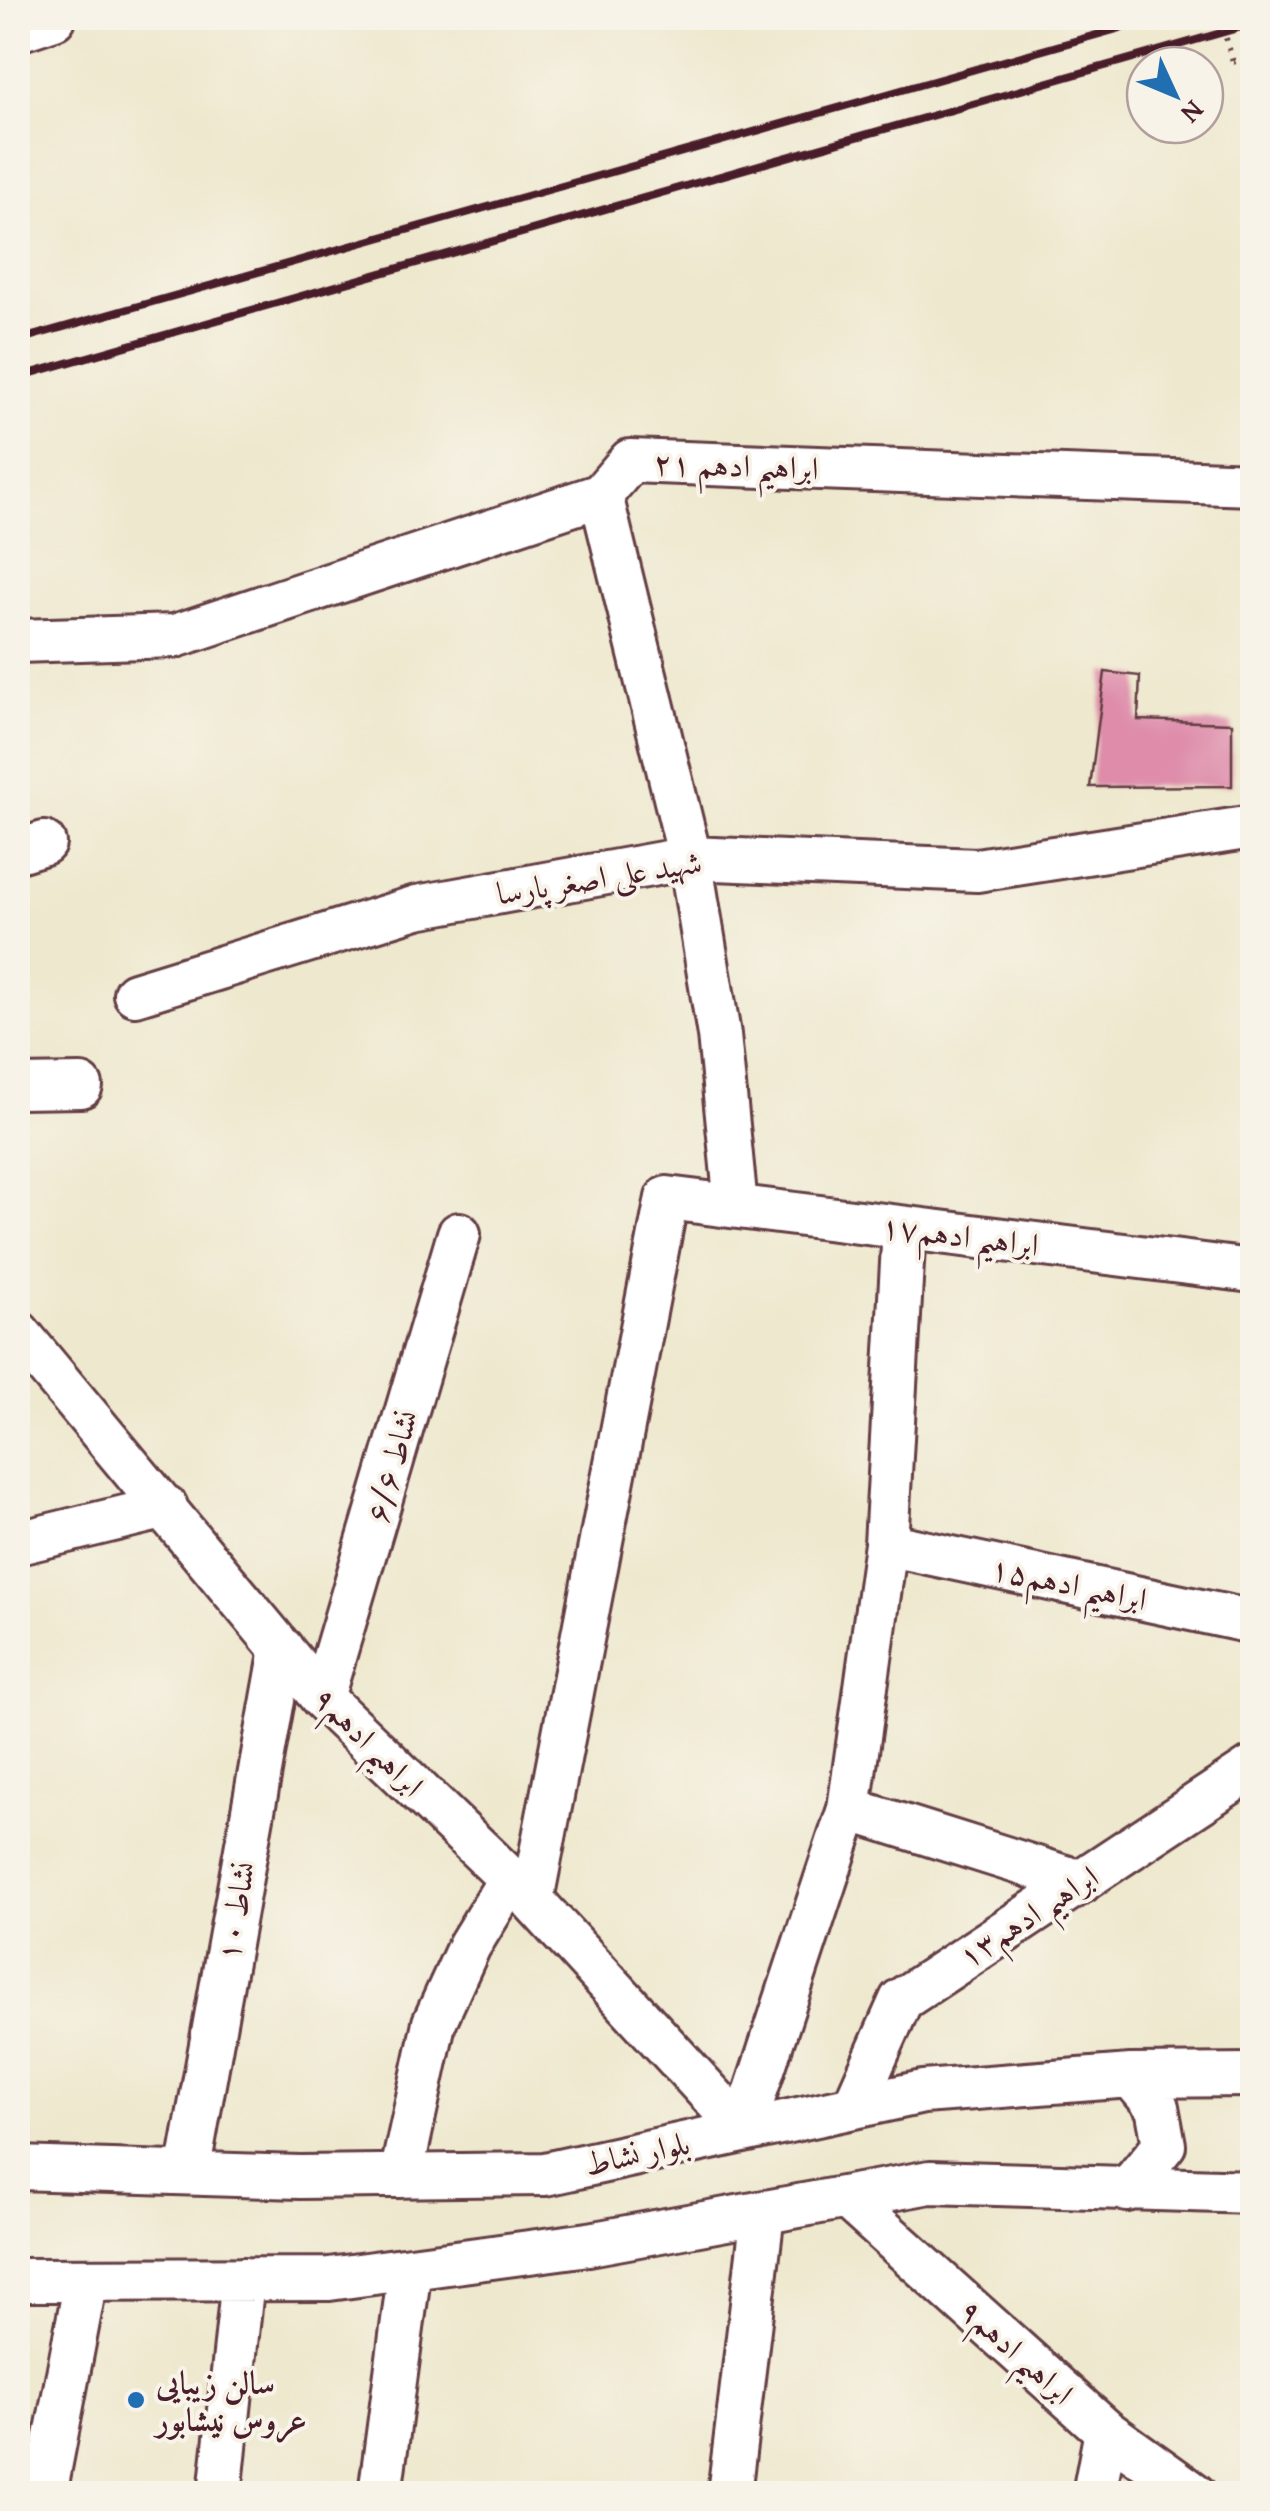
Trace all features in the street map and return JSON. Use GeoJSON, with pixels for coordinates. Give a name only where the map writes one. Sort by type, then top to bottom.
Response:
{"type":"FeatureCollection","features":[{"type":"Feature","properties":{"kind":"street"},"geometry":{"type":"LineString","coordinates":[[18,30],[54,18]]}},
{"type":"Feature","properties":{"kind":"street","name":"ابراهیم ادهم ۲۱"},"geometry":{"type":"LineString","coordinates":[[18,641],[175,636],[602,495],[630,460],[1252,484]]}},
{"type":"Feature","properties":{"kind":"street"},"geometry":{"type":"LineString","coordinates":[[602,495],[690,858],[719,1035],[736,1206]]}},
{"type":"Feature","properties":{"kind":"street","name":"شهید علی اصغر پارسا"},"geometry":{"type":"LineString","coordinates":[[135,994],[416,907],[690,858],[978,870],[1252,826]]}},
{"type":"Feature","properties":{"kind":"street"},"geometry":{"type":"LineString","coordinates":[[18,1087],[81,1086]]}},
{"type":"Feature","properties":{"kind":"street","name":"ابراهیم ادهم۱۷"},"geometry":{"type":"LineString","coordinates":[[520,1890],[667,1198],[1252,1271]]}},
{"type":"Feature","properties":{"kind":"street"},"geometry":{"type":"LineString","coordinates":[[743,2130],[849,1808],[886,1544],[904,1228]]}},
{"type":"Feature","properties":{"kind":"street","name":"نشاط ۶/۶"},"geometry":{"type":"LineString","coordinates":[[322,1698],[459,1234]]}},
{"type":"Feature","properties":{"kind":"street","name":"ابراهیم ادهم۹"},"geometry":{"type":"LineString","coordinates":[[18,1332],[322,1698],[520,1890],[743,2130]]}},
{"type":"Feature","properties":{"kind":"street"},"geometry":{"type":"LineString","coordinates":[[18,1543],[166,1508]]}},
{"type":"Feature","properties":{"kind":"street","name":"ابراهیم ادهم۱۵"},"geometry":{"type":"LineString","coordinates":[[886,1544],[1252,1622]]}},
{"type":"Feature","properties":{"kind":"street","name":"نشاط ۱۰"},"geometry":{"type":"LineString","coordinates":[[188,2174],[282,1649]]}},
{"type":"Feature","properties":{"kind":"street","name":"ابراهیم ادهم۱۳"},"geometry":{"type":"LineString","coordinates":[[854,2106],[901,2000],[1252,1768]]}},
{"type":"Feature","properties":{"kind":"street"},"geometry":{"type":"LineString","coordinates":[[849,1808],[1080,1882]]}},
{"type":"Feature","properties":{"kind":"street"},"geometry":{"type":"LineString","coordinates":[[400,2176],[434,2023],[469,1946],[520,1890]]}},
{"type":"Feature","properties":{"kind":"street","name":"بلوار نشاط"},"geometry":{"type":"LineString","coordinates":[[18,2168],[188,2174],[545,2174],[922,2092],[1130,2076],[1252,2075]]}},
{"type":"Feature","properties":{"kind":"street"},"geometry":{"type":"LineString","coordinates":[[1127,2190],[1164,2145],[1158,2107],[1130,2076]]}},
{"type":"Feature","properties":{"kind":"street"},"geometry":{"type":"LineString","coordinates":[[18,2280],[329,2279],[589,2244],[930,2182],[1252,2192]]}},
{"type":"Feature","properties":{"kind":"street","name":"ابراهیم ادهم۹"},"geometry":{"type":"LineString","coordinates":[[848,2198],[1106,2432],[1194,2494]]}},
{"type":"Feature","properties":{"kind":"street"},"geometry":{"type":"LineString","coordinates":[[729,2494],[763,2213]]}},
{"type":"Feature","properties":{"kind":"street"},"geometry":{"type":"LineString","coordinates":[[380,2494],[410,2268]]}},
{"type":"Feature","properties":{"kind":"street"},"geometry":{"type":"LineString","coordinates":[[220,2494],[243,2279]]}},
{"type":"Feature","properties":{"kind":"street"},"geometry":{"type":"LineString","coordinates":[[45,2494],[86,2280]]}},
{"type":"Feature","properties":{"kind":"street"},"geometry":{"type":"LineString","coordinates":[[1094,2494],[1106,2432]]}},
{"type":"Feature","properties":{"kind":"path"},"geometry":{"type":"LineString","coordinates":[[1220,18],[1234,62],[1252,56]]}},
{"type":"Feature","properties":{"kind":"building"},"geometry":{"type":"Polygon","coordinates":[[[1105,672],[1140,676],[1138,720],[1232,723],[1232,786],[1090,787],[1105,672]]]}},
{"type":"Feature","properties":{"kind":"railway"},"geometry":{"type":"LineString","coordinates":[[18,340],[1156,18]]}},
{"type":"Feature","properties":{"kind":"railway"},"geometry":{"type":"LineString","coordinates":[[18,377],[1252,24]]}},
{"type":"Feature","properties":{"kind":"place","name":"سالن زیبایی عروس نیشابور"},"geometry":{"type":"Point","coordinates":[136,2400]}}]}
